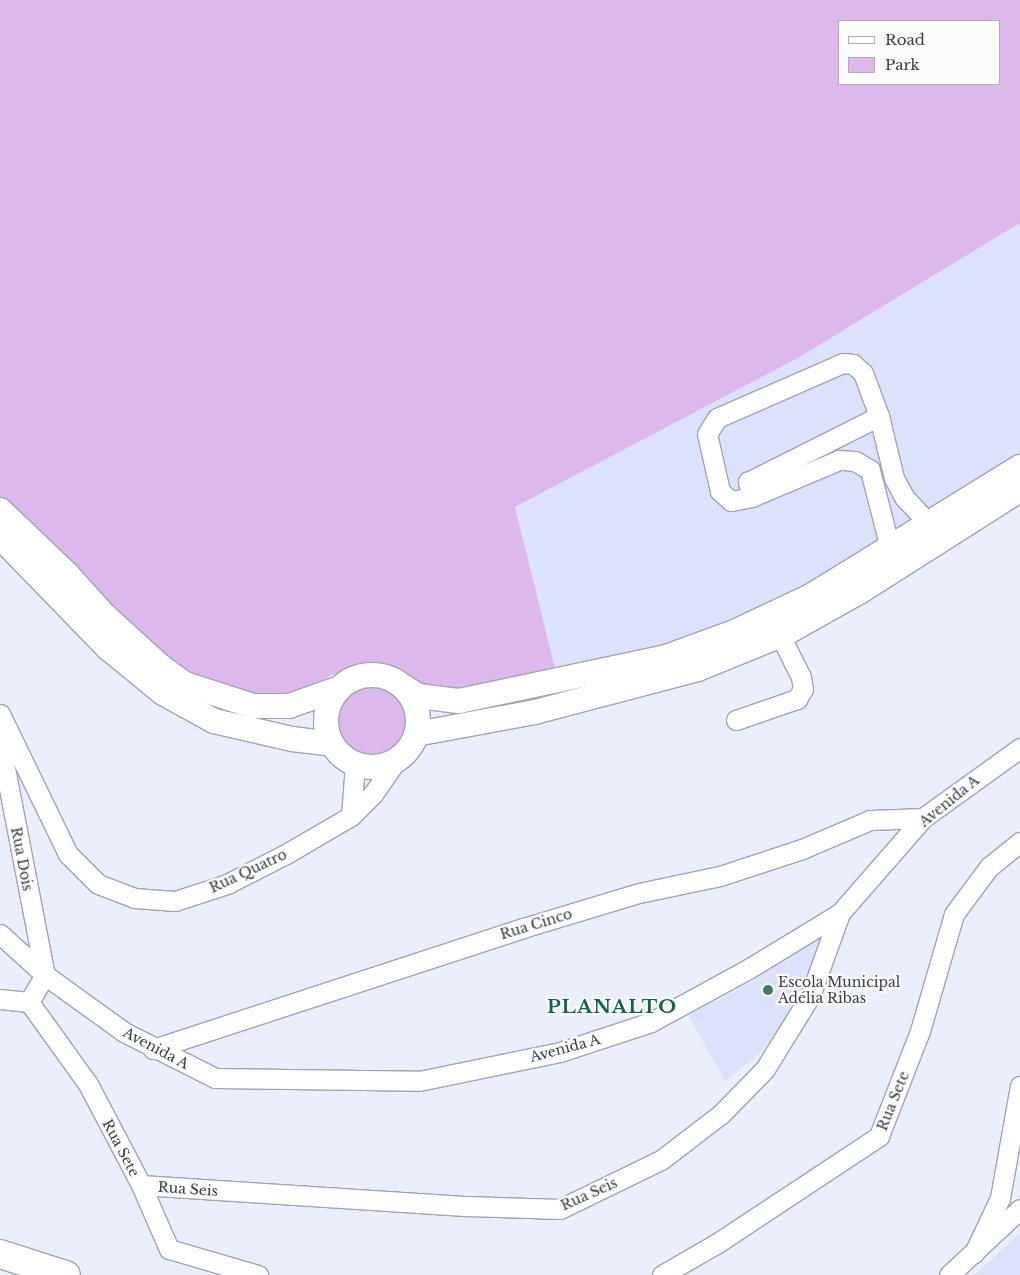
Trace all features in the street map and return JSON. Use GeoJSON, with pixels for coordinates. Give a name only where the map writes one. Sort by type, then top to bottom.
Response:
{"type":"FeatureCollection","features":[{"type":"Feature","properties":{"kind":"highway"},"geometry":{"type":"LineString","coordinates":[[0,1254],[59,1272]]}},
{"type":"Feature","properties":{"kind":"highway"},"geometry":{"type":"LineString","coordinates":[[20,1275],[59,1272]]}},
{"type":"Feature","properties":{"kind":"main road"},"geometry":{"type":"LineString","coordinates":[[0,510],[68,574],[104,616],[160,666],[185,684],[253,706],[289,706],[340,688],[367,675],[396,682],[418,696],[458,701],[666,657],[732,633],[811,596],[1020,467]]}},
{"type":"Feature","properties":{"kind":"main road"},"geometry":{"type":"LineString","coordinates":[[416,734],[535,712],[698,670],[780,635],[859,592],[1020,490]]}},
{"type":"Feature","properties":{"kind":"main road"},"geometry":{"type":"LineString","coordinates":[[0,537],[108,648],[163,693],[214,721],[292,740],[332,744]]}},
{"type":"Feature","properties":{"kind":"main road"},"geometry":{"type":"LineString","coordinates":[[340,688],[331,700],[326,714],[327,730],[332,744],[342,756],[355,764],[370,767],[398,758],[409,747],[416,734],[417,714],[413,701],[396,682]]}},
{"type":"Feature","properties":{"kind":"street"},"geometry":{"type":"LineString","coordinates":[[890,548],[870,470],[855,461],[839,460],[752,497],[731,501],[720,491],[707,434],[717,418],[843,363],[853,364],[863,373],[879,416],[894,478],[904,497],[929,524]]}},
{"type":"Feature","properties":{"kind":"street"},"geometry":{"type":"LineString","coordinates":[[752,497],[747,486],[751,478],[879,416]]}},
{"type":"Feature","properties":{"kind":"street"},"geometry":{"type":"LineString","coordinates":[[736,720],[797,699],[803,689],[801,677],[780,635]]}},
{"type":"Feature","properties":{"kind":"street","name":"Rua Quatro"},"geometry":{"type":"LineString","coordinates":[[0,714],[68,854],[98,884],[134,898],[175,901],[227,884],[351,816],[373,794],[398,758]]}},
{"type":"Feature","properties":{"kind":"street","name":"Rua Dois"},"geometry":{"type":"LineString","coordinates":[[0,742],[45,975]]}},
{"type":"Feature","properties":{"kind":"street","name":"Avenida A"},"geometry":{"type":"LineString","coordinates":[[0,934],[45,975],[153,1049],[215,1078],[419,1081],[560,1052],[651,1022],[750,968],[840,913],[923,818],[1020,748]]}},
{"type":"Feature","properties":{"kind":"street"},"geometry":{"type":"LineString","coordinates":[[351,816],[355,764]]}},
{"type":"Feature","properties":{"kind":"street","name":"Rua Cinco"},"geometry":{"type":"LineString","coordinates":[[153,1049],[523,928],[639,893],[720,876],[802,849],[870,820],[923,818]]}},
{"type":"Feature","properties":{"kind":"street","name":"Rua Sete"},"geometry":{"type":"LineString","coordinates":[[662,1275],[716,1244],[879,1136],[920,1031],[954,914],[989,867],[1020,842]]}},
{"type":"Feature","properties":{"kind":"street","name":"Rua Seis"},"geometry":{"type":"LineString","coordinates":[[141,1185],[459,1206],[560,1209],[661,1160],[721,1114],[765,1069],[810,996],[840,913]]}},
{"type":"Feature","properties":{"kind":"street"},"geometry":{"type":"LineString","coordinates":[[0,999],[29,1002],[45,975]]}},
{"type":"Feature","properties":{"kind":"street","name":"Rua Sete"},"geometry":{"type":"LineString","coordinates":[[29,1002],[88,1084],[141,1185],[169,1249],[258,1275]]}},
{"type":"Feature","properties":{"kind":"street"},"geometry":{"type":"LineString","coordinates":[[974,1253],[1000,1198],[1020,1086]]}},
{"type":"Feature","properties":{"kind":"street"},"geometry":{"type":"LineString","coordinates":[[949,1275],[1020,1209]]}},
{"type":"Feature","properties":{"kind":"shaded area"},"geometry":{"type":"Polygon","coordinates":[[[1020,223],[1020,459],[884,545],[748,617],[673,645],[557,676],[515,507],[796,359],[1020,223]]]}},
{"type":"Feature","properties":{"kind":"shaded area","name":"Escola Municipal Adélia Ribas"},"geometry":{"type":"Polygon","coordinates":[[[829,920],[824,948],[784,1024],[760,1053],[725,1081],[687,1013],[718,1000],[753,981],[829,920]]]}},
{"type":"Feature","properties":{"kind":"shaded area"},"geometry":{"type":"Polygon","coordinates":[[[1020,1233],[1020,1275],[975,1275],[1020,1233]]]}},
{"type":"Feature","properties":{"kind":"green space"},"geometry":{"type":"Polygon","coordinates":[[[0,0],[1020,0],[1020,223],[796,359],[515,507],[557,676],[450,697],[405,684],[383,670],[359,668],[332,675],[284,701],[194,683],[0,502],[0,0]]]}},
{"type":"Feature","properties":{"kind":"green space"},"geometry":{"type":"Polygon","coordinates":[[[370,681],[385,684],[397,692],[405,704],[408,719],[405,734],[397,746],[385,754],[370,757],[355,754],[343,746],[335,734],[332,719],[335,704],[343,692],[355,684],[370,681]]]}},
{"type":"Feature","properties":{"kind":"place","name":"Escola Municipal Adélia Ribas"},"geometry":{"type":"Point","coordinates":[768,990]}},
{"type":"Feature","properties":{"kind":"district","name":"PLANALTO"},"geometry":{"type":"Point","coordinates":[612,1007]}}]}
